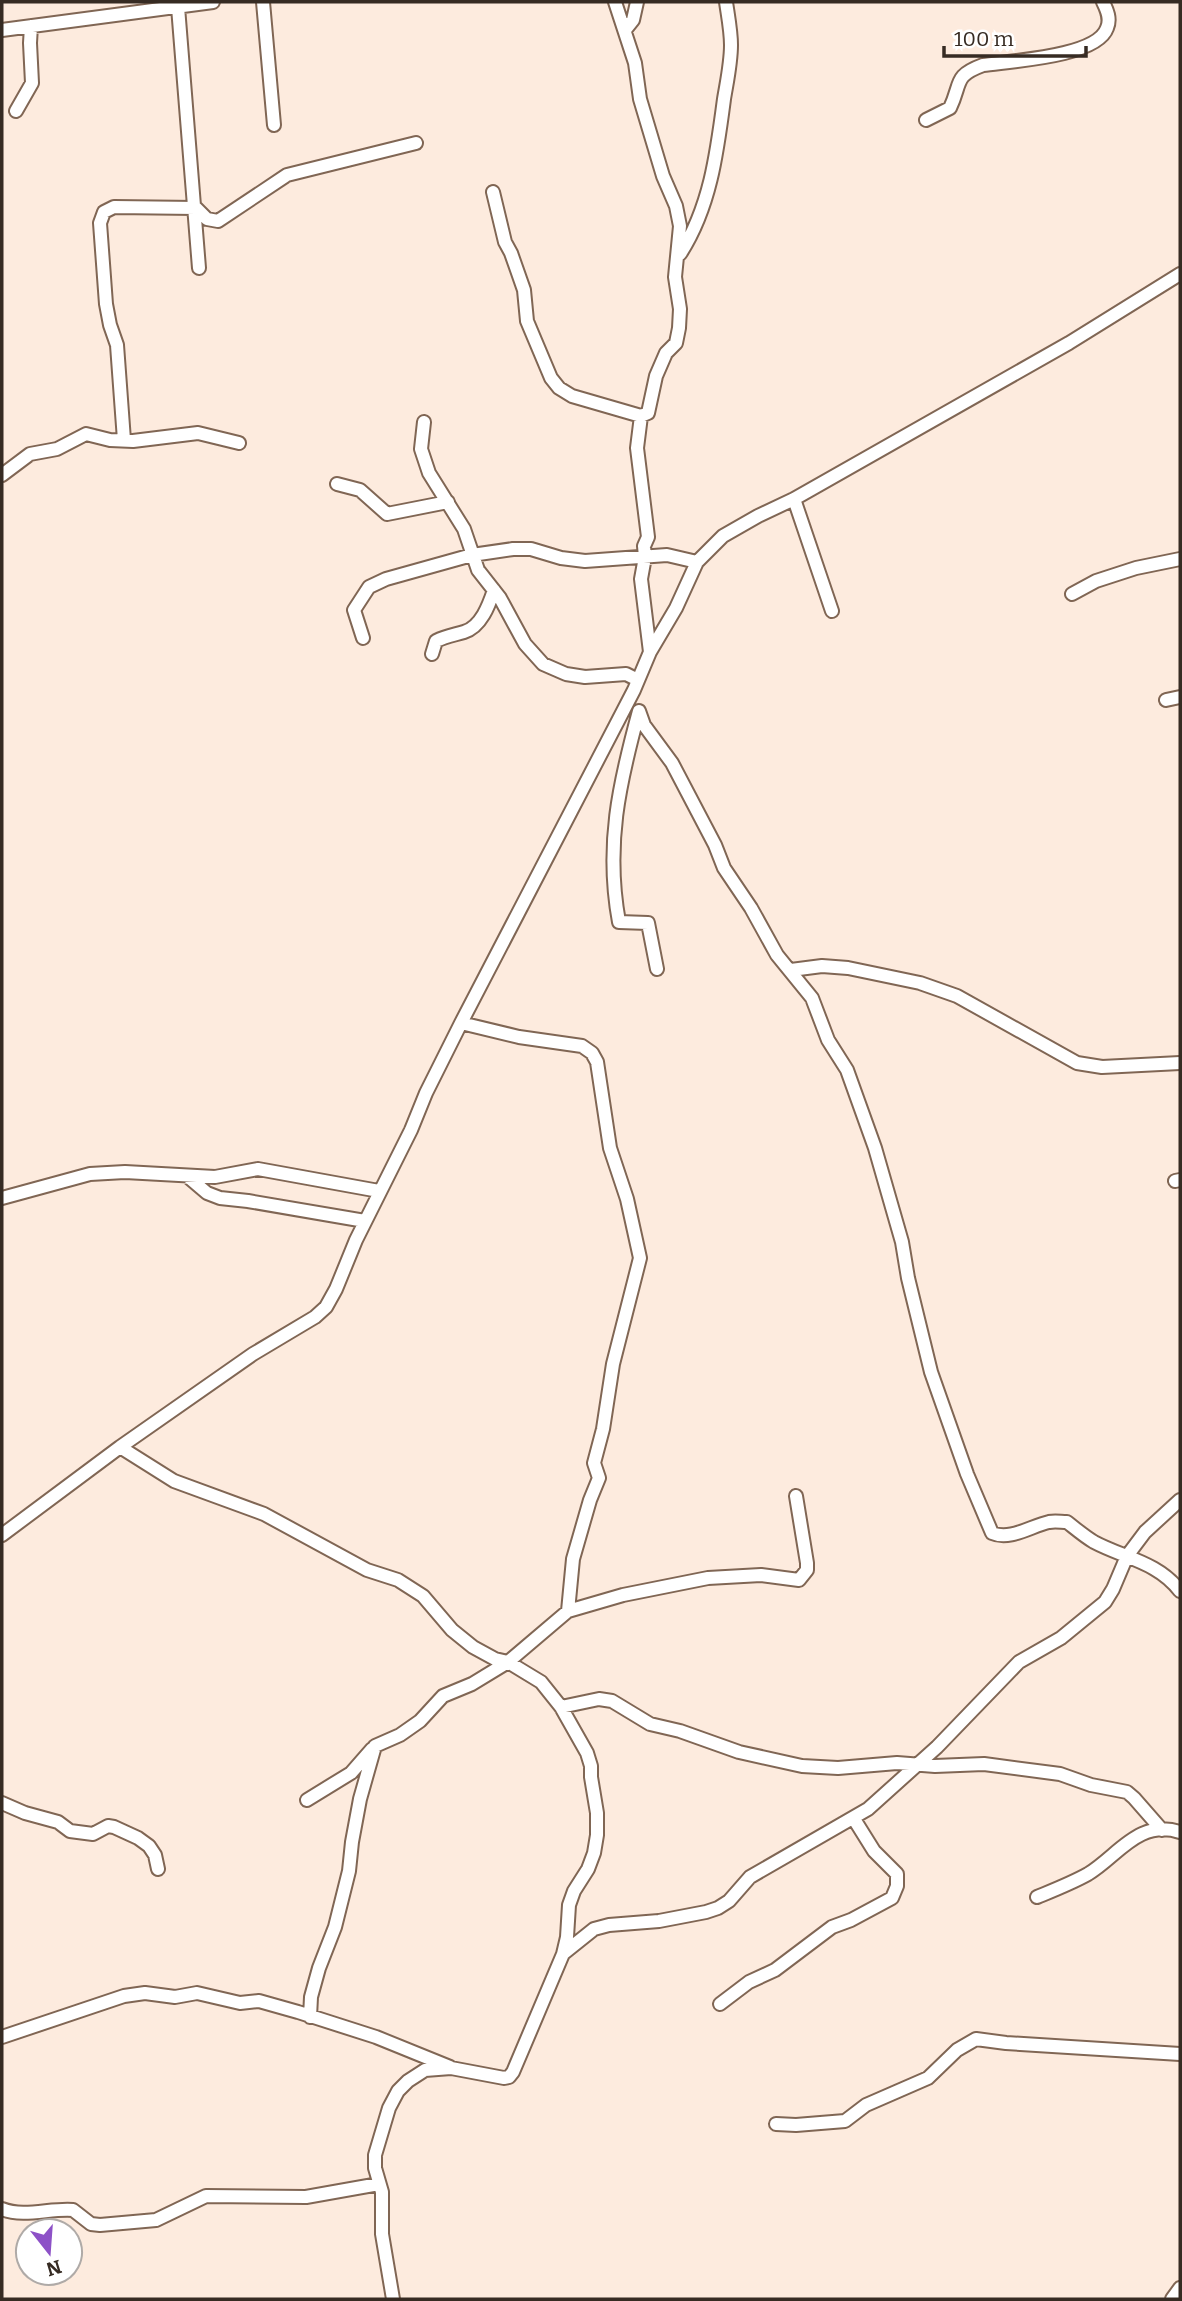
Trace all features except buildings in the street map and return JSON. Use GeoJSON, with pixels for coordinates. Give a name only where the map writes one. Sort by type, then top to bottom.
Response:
{"type":"FeatureCollection","features":[{"type":"Feature","properties":{"kind":"street"},"geometry":{"type":"LineString","coordinates":[[2,30],[213,2]]}},
{"type":"Feature","properties":{"kind":"street"},"geometry":{"type":"LineString","coordinates":[[263,2],[274,125]]}},
{"type":"Feature","properties":{"kind":"street"},"geometry":{"type":"LineString","coordinates":[[493,192],[505,242],[524,290],[527,321],[551,378],[559,388],[572,396],[641,416],[648,412],[656,376],[666,353],[676,343],[679,319],[675,277],[680,226],[676,206],[663,176],[644,112],[635,63],[615,2]]}},
{"type":"Feature","properties":{"kind":"street"},"geometry":{"type":"LineString","coordinates":[[625,30],[633,20],[637,2]]}},
{"type":"Feature","properties":{"kind":"street"},"geometry":{"type":"LineString","coordinates":[[678,257],[700,218],[719,143],[730,67],[731,45],[726,2]]}},
{"type":"Feature","properties":{"kind":"street"},"geometry":{"type":"LineString","coordinates":[[926,120],[950,108],[960,77],[969,70],[983,65],[1073,51],[1095,42],[1108,27],[1108,16],[1103,2]]}},
{"type":"Feature","properties":{"kind":"street"},"geometry":{"type":"LineString","coordinates":[[178,8],[199,268]]}},
{"type":"Feature","properties":{"kind":"street"},"geometry":{"type":"LineString","coordinates":[[16,111],[32,83],[31,26]]}},
{"type":"Feature","properties":{"kind":"street"},"geometry":{"type":"LineString","coordinates":[[124,440],[117,345],[106,304],[100,223],[104,212],[114,207],[196,208],[207,219],[218,221],[287,175],[416,143]]}},
{"type":"Feature","properties":{"kind":"street"},"geometry":{"type":"LineString","coordinates":[[3,1532],[253,1354],[315,1317],[326,1307],[426,1093],[636,685],[650,652],[677,608],[697,562],[723,536],[794,499],[1069,343],[1180,274]]}},
{"type":"Feature","properties":{"kind":"street"},"geometry":{"type":"LineString","coordinates":[[641,416],[637,448],[648,537],[644,546],[641,579],[650,652]]}},
{"type":"Feature","properties":{"kind":"street"},"geometry":{"type":"LineString","coordinates":[[424,422],[421,449],[429,474],[464,529],[478,570],[494,590],[525,644],[543,664],[566,674],[585,677],[626,674],[636,685],[639,711],[645,724],[672,763],[715,845],[724,868],[751,908],[777,955],[812,998],[828,1040],[855,1088],[902,1242],[931,1371],[967,1475],[992,1533],[1009,1535],[1049,1522],[1067,1522],[1097,1544],[1160,1571],[1180,1591]]}},
{"type":"Feature","properties":{"kind":"street"},"geometry":{"type":"LineString","coordinates":[[2,475],[30,454],[57,449],[86,434],[110,440],[133,441],[198,433],[239,443]]}},
{"type":"Feature","properties":{"kind":"street"},"geometry":{"type":"LineString","coordinates":[[337,484],[360,490],[387,514],[448,502]]}},
{"type":"Feature","properties":{"kind":"street"},"geometry":{"type":"LineString","coordinates":[[794,499],[832,611]]}},
{"type":"Feature","properties":{"kind":"street"},"geometry":{"type":"LineString","coordinates":[[648,537],[667,555]]}},
{"type":"Feature","properties":{"kind":"street"},"geometry":{"type":"LineString","coordinates":[[363,638],[354,610],[369,587],[399,575],[472,555],[531,549],[561,558],[585,561],[667,555],[697,562]]}},
{"type":"Feature","properties":{"kind":"street"},"geometry":{"type":"LineString","coordinates":[[1072,594],[1096,581],[1136,568],[1180,559]]}},
{"type":"Feature","properties":{"kind":"street"},"geometry":{"type":"LineString","coordinates":[[432,654],[436,641],[468,631],[487,611],[494,590]]}},
{"type":"Feature","properties":{"kind":"street"},"geometry":{"type":"LineString","coordinates":[[1166,700],[1180,696]]}},
{"type":"Feature","properties":{"kind":"street"},"geometry":{"type":"LineString","coordinates":[[639,711],[614,817],[615,899],[619,922],[648,923],[657,969]]}},
{"type":"Feature","properties":{"kind":"street"},"geometry":{"type":"LineString","coordinates":[[791,970],[822,966],[848,968],[920,983],[957,996],[1077,1063],[1102,1066],[1180,1063]]}},
{"type":"Feature","properties":{"kind":"street"},"geometry":{"type":"LineString","coordinates":[[461,1023],[519,1037],[582,1046],[592,1053],[597,1062],[610,1148],[627,1199],[636,1238],[639,1258],[613,1364],[603,1429],[594,1463],[599,1478],[573,1559],[568,1611]]}},
{"type":"Feature","properties":{"kind":"street"},"geometry":{"type":"LineString","coordinates":[[2,1198],[90,1174],[125,1172],[215,1177],[258,1169],[379,1191]]}},
{"type":"Feature","properties":{"kind":"street"},"geometry":{"type":"LineString","coordinates":[[187,1176],[207,1194],[220,1198],[248,1200],[365,1221]]}},
{"type":"Feature","properties":{"kind":"street"},"geometry":{"type":"LineString","coordinates":[[2,2037],[124,1996],[145,1993],[175,1997],[197,1993],[240,2003],[259,2001],[376,2037],[451,2068],[503,2078],[511,2076],[563,1954],[569,1905],[574,1891],[588,1869],[597,1835],[592,1766],[561,1707],[541,1682],[508,1662],[495,1659],[473,1647],[452,1630],[423,1596],[398,1580],[367,1570],[264,1514],[174,1481],[120,1447]]}},
{"type":"Feature","properties":{"kind":"street"},"geometry":{"type":"LineString","coordinates":[[307,1800],[351,1773],[375,1746],[400,1735],[420,1721],[443,1696],[472,1684],[508,1662],[568,1611],[623,1595],[708,1577],[761,1575],[799,1580],[807,1570],[807,1563],[796,1496]]}},
{"type":"Feature","properties":{"kind":"street"},"geometry":{"type":"LineString","coordinates":[[563,1954],[594,1929],[609,1925],[659,1921],[718,1908],[729,1901],[750,1878],[837,1826],[854,1819],[890,1791],[937,1747],[1019,1662],[1061,1638],[1105,1602],[1127,1556],[1145,1532],[1180,1500]]}},
{"type":"Feature","properties":{"kind":"street"},"geometry":{"type":"LineString","coordinates":[[561,1707],[599,1699],[612,1701],[650,1724],[680,1731],[739,1752],[802,1766],[838,1768],[897,1763],[935,1766],[984,1764],[1059,1774],[1091,1785],[1127,1792],[1162,1830]]}},
{"type":"Feature","properties":{"kind":"street"},"geometry":{"type":"LineString","coordinates":[[310,2017],[314,1987],[335,1927],[349,1871],[360,1799],[375,1746]]}},
{"type":"Feature","properties":{"kind":"street"},"geometry":{"type":"LineString","coordinates":[[2,1803],[58,1822],[70,1831],[93,1834],[108,1826],[114,1827],[149,1846],[155,1855],[158,1869]]}},
{"type":"Feature","properties":{"kind":"street"},"geometry":{"type":"LineString","coordinates":[[720,2004],[749,1982],[775,1970],[832,1927],[892,1898],[897,1886],[897,1874],[874,1851],[854,1819]]}},
{"type":"Feature","properties":{"kind":"street"},"geometry":{"type":"LineString","coordinates":[[1037,1897],[1087,1874],[1132,1839],[1162,1830],[1180,1832]]}},
{"type":"Feature","properties":{"kind":"street"},"geometry":{"type":"LineString","coordinates":[[776,2124],[845,2121],[866,2105],[928,2078],[957,2050],[976,2039],[1180,2054]]}},
{"type":"Feature","properties":{"kind":"street"},"geometry":{"type":"LineString","coordinates":[[393,2299],[382,2234],[384,2202],[375,2168],[375,2155],[389,2108],[398,2091],[425,2070],[451,2068]]}},
{"type":"Feature","properties":{"kind":"street"},"geometry":{"type":"LineString","coordinates":[[2,2208],[7,2211],[36,2213],[73,2210],[90,2224],[100,2225],[156,2220],[206,2196],[298,2197],[379,2183]]}},
{"type":"Feature","properties":{"kind":"street"},"geometry":{"type":"LineString","coordinates":[[1172,2299],[1180,2288]]}}]}
